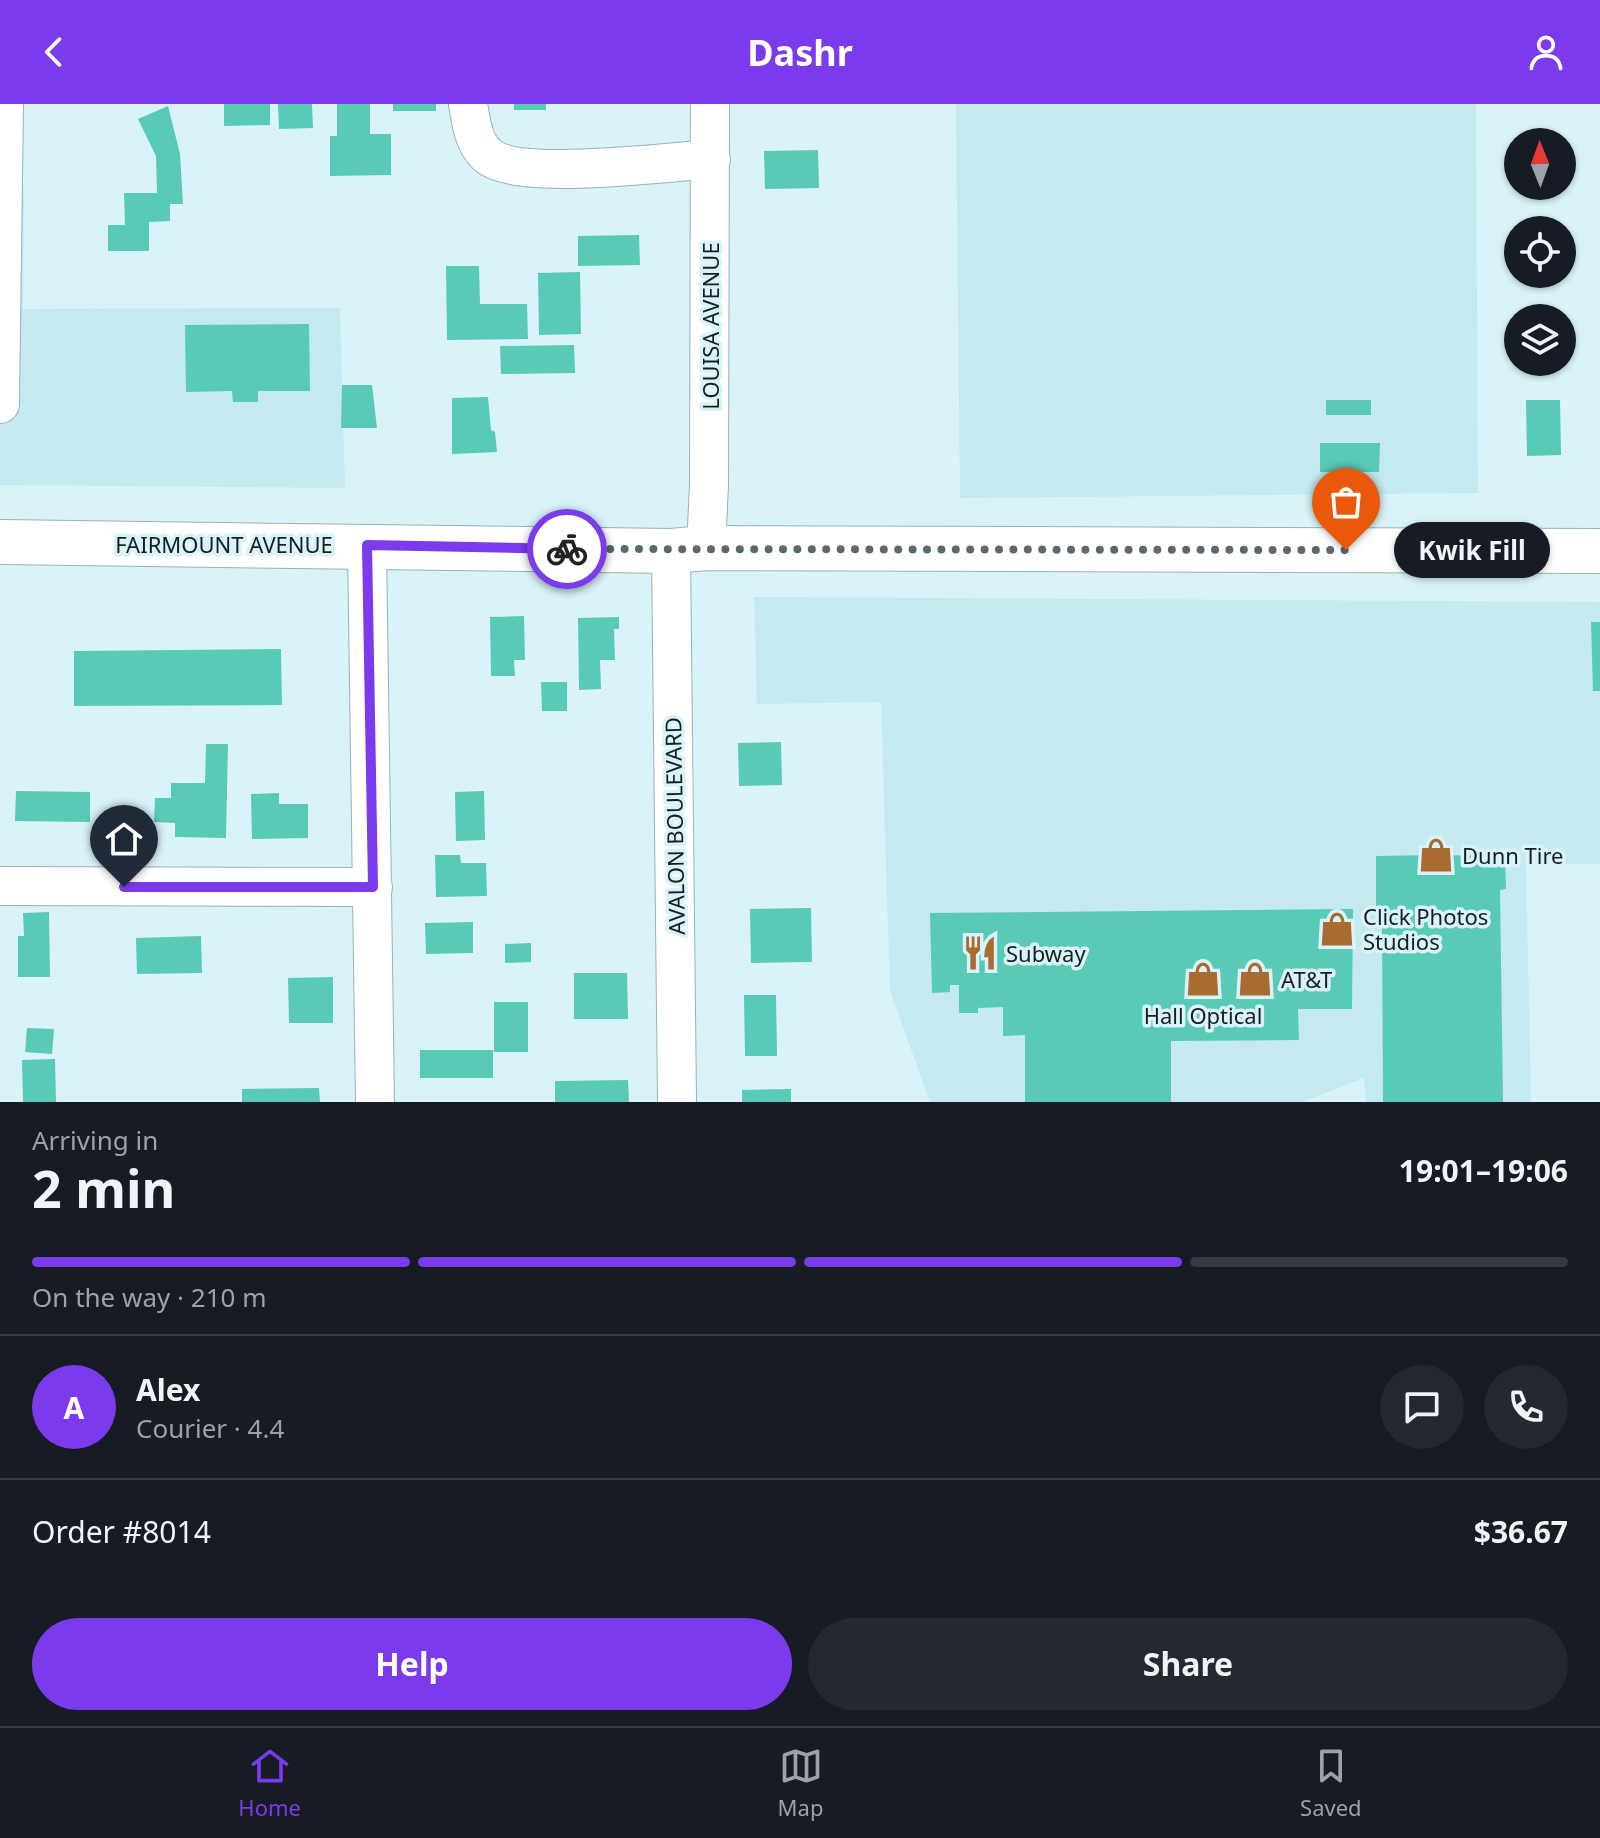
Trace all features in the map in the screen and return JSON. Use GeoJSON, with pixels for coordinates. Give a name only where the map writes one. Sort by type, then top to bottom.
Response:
{"type":"FeatureCollection","features":[{"type":"Feature","properties":{"kind":"main road","name":"FAIRMOUNT AVENUE"},"geometry":{"type":"LineString","coordinates":[[0,542],[688,549],[1600,551]]}},
{"type":"Feature","properties":{"kind":"street"},"geometry":{"type":"LineString","coordinates":[[0,404],[4,104]]}},
{"type":"Feature","properties":{"kind":"street"},"geometry":{"type":"LineString","coordinates":[[468,104],[473,133],[487,155],[508,165],[579,169],[711,159]]}},
{"type":"Feature","properties":{"kind":"street","name":"LOUISA AVENUE"},"geometry":{"type":"LineString","coordinates":[[688,549],[709,485],[710,104]]}},
{"type":"Feature","properties":{"kind":"street"},"geometry":{"type":"LineString","coordinates":[[367,545],[375,1102]]}},
{"type":"Feature","properties":{"kind":"street","name":"AVALON BOULEVARD"},"geometry":{"type":"LineString","coordinates":[[677,1102],[688,549]]}},
{"type":"Feature","properties":{"kind":"street"},"geometry":{"type":"LineString","coordinates":[[0,886],[373,887]]}},
{"type":"Feature","properties":{"kind":"shaded area"},"geometry":{"type":"Polygon","coordinates":[[[956,104],[1476,104],[1478,493],[960,498],[956,104]]]}},
{"type":"Feature","properties":{"kind":"shaded area"},"geometry":{"type":"Polygon","coordinates":[[[0,191],[24,191],[23,309],[340,308],[345,488],[0,485],[0,191]]]}},
{"type":"Feature","properties":{"kind":"shaded area"},"geometry":{"type":"Polygon","coordinates":[[[754,597],[1600,602],[1600,864],[1526,864],[1531,1102],[1366,1102],[1364,1078],[1303,1102],[930,1102],[890,991],[881,702],[757,704],[754,597]]]}},
{"type":"Feature","properties":{"kind":"building"},"geometry":{"type":"Polygon","coordinates":[[[224,104],[270,104],[270,125],[224,126],[224,104]]]}},
{"type":"Feature","properties":{"kind":"building"},"geometry":{"type":"Polygon","coordinates":[[[278,104],[312,104],[313,128],[279,129],[278,104]]]}},
{"type":"Feature","properties":{"kind":"building"},"geometry":{"type":"Polygon","coordinates":[[[337,104],[370,104],[370,134],[391,134],[391,175],[330,176],[330,136],[337,136],[337,104]]]}},
{"type":"Feature","properties":{"kind":"building"},"geometry":{"type":"Polygon","coordinates":[[[393,104],[436,104],[436,111],[393,111],[393,104]]]}},
{"type":"Feature","properties":{"kind":"building"},"geometry":{"type":"Polygon","coordinates":[[[514,104],[546,104],[546,110],[514,110],[514,104]]]}},
{"type":"Feature","properties":{"kind":"building"},"geometry":{"type":"Polygon","coordinates":[[[168,106],[180,154],[183,204],[170,204],[170,221],[149,222],[149,251],[108,251],[108,225],[125,225],[124,193],[157,193],[156,156],[138,119],[168,106]]]}},
{"type":"Feature","properties":{"kind":"building"},"geometry":{"type":"Polygon","coordinates":[[[818,150],[819,188],[765,189],[764,151],[818,150]]]}},
{"type":"Feature","properties":{"kind":"building"},"geometry":{"type":"Polygon","coordinates":[[[639,235],[640,265],[578,266],[578,236],[639,235]]]}},
{"type":"Feature","properties":{"kind":"building"},"geometry":{"type":"Polygon","coordinates":[[[446,266],[479,266],[480,304],[527,304],[528,339],[447,340],[446,266]]]}},
{"type":"Feature","properties":{"kind":"building"},"geometry":{"type":"Polygon","coordinates":[[[580,272],[581,334],[539,335],[538,273],[580,272]]]}},
{"type":"Feature","properties":{"kind":"building"},"geometry":{"type":"Polygon","coordinates":[[[309,324],[310,391],[258,391],[258,402],[233,402],[232,391],[186,392],[185,325],[309,324]]]}},
{"type":"Feature","properties":{"kind":"building"},"geometry":{"type":"Polygon","coordinates":[[[574,345],[575,373],[501,374],[500,346],[574,345]]]}},
{"type":"Feature","properties":{"kind":"building"},"geometry":{"type":"Polygon","coordinates":[[[342,385],[372,385],[377,428],[341,428],[342,385]]]}},
{"type":"Feature","properties":{"kind":"building"},"geometry":{"type":"Polygon","coordinates":[[[488,397],[497,452],[452,454],[452,398],[488,397]]]}},
{"type":"Feature","properties":{"kind":"building"},"geometry":{"type":"Polygon","coordinates":[[[1326,400],[1371,400],[1371,415],[1326,415],[1326,400]]]}},
{"type":"Feature","properties":{"kind":"building"},"geometry":{"type":"Polygon","coordinates":[[[1526,400],[1560,400],[1561,455],[1527,456],[1526,400]]]}},
{"type":"Feature","properties":{"kind":"building"},"geometry":{"type":"Polygon","coordinates":[[[1320,443],[1380,443],[1379,472],[1320,472],[1320,443]]]}},
{"type":"Feature","properties":{"kind":"building"},"geometry":{"type":"Polygon","coordinates":[[[524,616],[525,660],[514,660],[515,676],[491,676],[490,617],[524,616]]]}},
{"type":"Feature","properties":{"kind":"building"},"geometry":{"type":"Polygon","coordinates":[[[619,617],[619,629],[614,629],[615,660],[600,660],[601,689],[579,690],[578,618],[619,617]]]}},
{"type":"Feature","properties":{"kind":"building"},"geometry":{"type":"Polygon","coordinates":[[[1591,622],[1600,622],[1600,691],[1593,691],[1591,622]]]}},
{"type":"Feature","properties":{"kind":"building"},"geometry":{"type":"Polygon","coordinates":[[[281,649],[282,705],[74,706],[74,651],[281,649]]]}},
{"type":"Feature","properties":{"kind":"building"},"geometry":{"type":"Polygon","coordinates":[[[541,682],[567,682],[567,711],[542,711],[541,682]]]}},
{"type":"Feature","properties":{"kind":"building"},"geometry":{"type":"Polygon","coordinates":[[[781,742],[782,785],[739,786],[738,743],[781,742]]]}},
{"type":"Feature","properties":{"kind":"building"},"geometry":{"type":"Polygon","coordinates":[[[206,744],[228,744],[226,838],[175,837],[175,823],[154,822],[155,798],[171,798],[171,783],[205,783],[206,744]]]}},
{"type":"Feature","properties":{"kind":"building"},"geometry":{"type":"Polygon","coordinates":[[[16,791],[90,792],[90,822],[15,821],[16,791]]]}},
{"type":"Feature","properties":{"kind":"building"},"geometry":{"type":"Polygon","coordinates":[[[484,791],[485,840],[456,841],[455,792],[484,791]]]}},
{"type":"Feature","properties":{"kind":"building"},"geometry":{"type":"Polygon","coordinates":[[[279,793],[279,804],[308,804],[308,838],[252,839],[251,794],[279,793]]]}},
{"type":"Feature","properties":{"kind":"building"},"geometry":{"type":"Polygon","coordinates":[[[435,855],[460,855],[461,863],[486,863],[487,896],[436,897],[435,855]]]}},
{"type":"Feature","properties":{"kind":"building"},"geometry":{"type":"Polygon","coordinates":[[[1376,856],[1505,856],[1506,889],[1500,890],[1503,1102],[1383,1102],[1382,927],[1376,927],[1376,856]]]}},
{"type":"Feature","properties":{"kind":"building"},"geometry":{"type":"Polygon","coordinates":[[[811,908],[812,962],[751,963],[750,909],[811,908]]]}},
{"type":"Feature","properties":{"kind":"building"},"geometry":{"type":"Polygon","coordinates":[[[1353,909],[1352,1009],[1298,1009],[1299,1040],[1171,1041],[1171,1102],[1025,1102],[1025,1035],[1003,1036],[1003,1007],[978,1008],[978,1013],[959,1013],[959,985],[950,985],[950,992],[932,993],[930,913],[1353,909]]]}},
{"type":"Feature","properties":{"kind":"building"},"geometry":{"type":"Polygon","coordinates":[[[49,912],[50,977],[18,977],[18,936],[24,936],[23,913],[49,912]]]}},
{"type":"Feature","properties":{"kind":"building"},"geometry":{"type":"Polygon","coordinates":[[[473,922],[473,953],[426,954],[425,923],[473,922]]]}},
{"type":"Feature","properties":{"kind":"building"},"geometry":{"type":"Polygon","coordinates":[[[201,936],[202,973],[137,974],[136,938],[201,936]]]}},
{"type":"Feature","properties":{"kind":"building"},"geometry":{"type":"Polygon","coordinates":[[[531,943],[531,962],[505,963],[505,944],[531,943]]]}},
{"type":"Feature","properties":{"kind":"building"},"geometry":{"type":"Polygon","coordinates":[[[574,973],[627,973],[628,1019],[574,1019],[574,973]]]}},
{"type":"Feature","properties":{"kind":"building"},"geometry":{"type":"Polygon","coordinates":[[[333,977],[333,1023],[289,1023],[288,978],[333,977]]]}},
{"type":"Feature","properties":{"kind":"building"},"geometry":{"type":"Polygon","coordinates":[[[744,995],[776,995],[777,1056],[745,1056],[744,995]]]}},
{"type":"Feature","properties":{"kind":"building"},"geometry":{"type":"Polygon","coordinates":[[[494,1002],[528,1002],[528,1052],[494,1052],[494,1002]]]}},
{"type":"Feature","properties":{"kind":"building"},"geometry":{"type":"Polygon","coordinates":[[[27,1028],[54,1029],[52,1054],[25,1052],[27,1028]]]}},
{"type":"Feature","properties":{"kind":"building"},"geometry":{"type":"Polygon","coordinates":[[[420,1050],[493,1050],[493,1078],[420,1078],[420,1050]]]}},
{"type":"Feature","properties":{"kind":"building"},"geometry":{"type":"Polygon","coordinates":[[[55,1059],[56,1102],[23,1102],[22,1060],[55,1059]]]}},
{"type":"Feature","properties":{"kind":"building"},"geometry":{"type":"Polygon","coordinates":[[[628,1080],[629,1102],[555,1102],[555,1081],[628,1080]]]}},
{"type":"Feature","properties":{"kind":"building"},"geometry":{"type":"Polygon","coordinates":[[[319,1088],[320,1102],[242,1102],[242,1089],[319,1088]]]}},
{"type":"Feature","properties":{"kind":"building"},"geometry":{"type":"Polygon","coordinates":[[[791,1089],[791,1102],[742,1102],[742,1090],[791,1089]]]}},
{"type":"Feature","properties":{"kind":"way so far"},"geometry":{"type":"LineString","coordinates":[[567,549],[1346,550]]}},
{"type":"Feature","properties":{"kind":"place","name":"Kwik Fill"},"geometry":{"type":"Point","coordinates":[1346,550]}},
{"type":"Feature","properties":{"kind":"place","name":"Dunn Tire"},"geometry":{"type":"Point","coordinates":[1436,855]}},
{"type":"Feature","properties":{"kind":"place","name":"Click Photos Studios"},"geometry":{"type":"Point","coordinates":[1337,929]}},
{"type":"Feature","properties":{"kind":"place","name":"Subway"},"geometry":{"type":"Point","coordinates":[980,953]}},
{"type":"Feature","properties":{"kind":"place","name":"Hall Optical"},"geometry":{"type":"Point","coordinates":[1203,979]}},
{"type":"Feature","properties":{"kind":"place","name":"AT&T"},"geometry":{"type":"Point","coordinates":[1255,979]}},
{"type":"Feature","properties":{"kind":"route"},"geometry":{"type":"LineString","coordinates":[[124,887],[373,887],[367,545],[567,549]]}}]}
